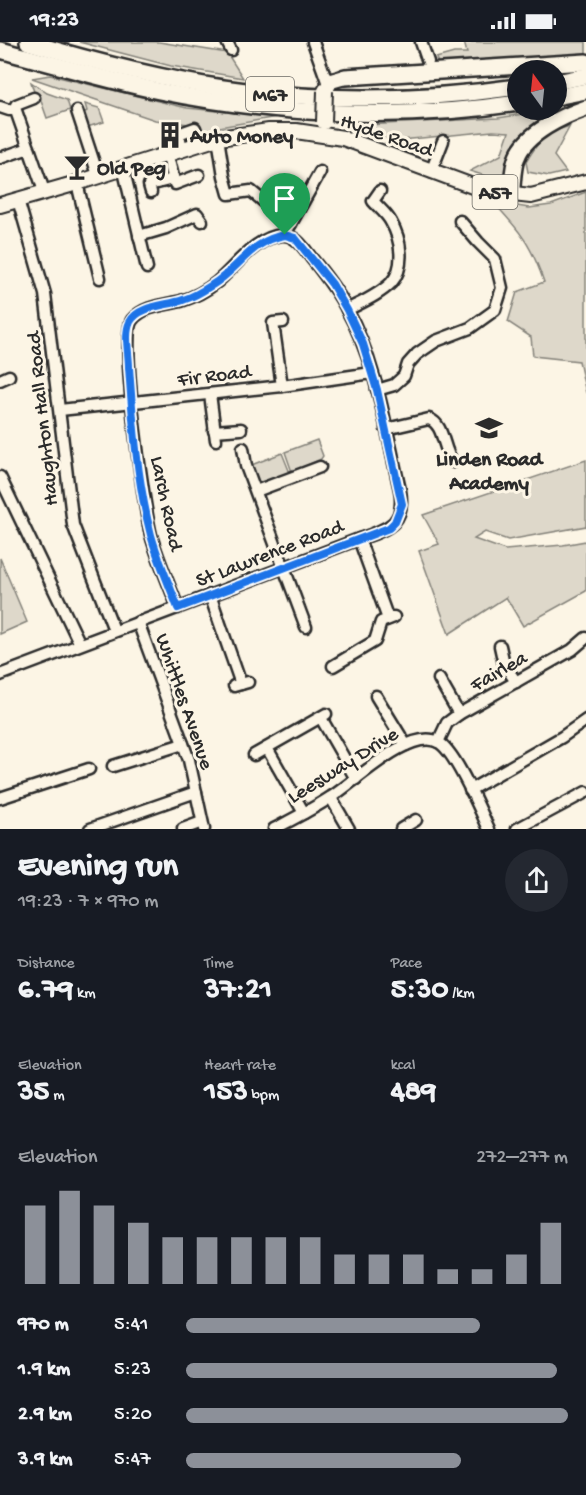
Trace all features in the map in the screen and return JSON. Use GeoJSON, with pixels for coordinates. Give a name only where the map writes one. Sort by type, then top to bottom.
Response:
{"type":"FeatureCollection","features":[{"type":"Feature","properties":{"kind":"highway","name":"M67"},"geometry":{"type":"LineString","coordinates":[[28,42],[164,78],[289,96],[366,98],[431,96],[507,88]]}},
{"type":"Feature","properties":{"kind":"highway","name":"M67"},"geometry":{"type":"LineString","coordinates":[[0,50],[159,91],[264,107],[381,112],[432,111],[507,104]]}},
{"type":"Feature","properties":{"kind":"highway"},"geometry":{"type":"LineString","coordinates":[[345,77],[586,62]]}},
{"type":"Feature","properties":{"kind":"highway"},"geometry":{"type":"LineString","coordinates":[[567,80],[586,76]]}},
{"type":"Feature","properties":{"kind":"highway"},"geometry":{"type":"LineString","coordinates":[[567,95],[586,91]]}},
{"type":"Feature","properties":{"kind":"highway"},"geometry":{"type":"LineString","coordinates":[[511,195],[517,157],[527,142],[549,125],[586,108]]}},
{"type":"Feature","properties":{"kind":"main road"},"geometry":{"type":"LineString","coordinates":[[323,128],[326,87],[335,79],[345,77]]}},
{"type":"Feature","properties":{"kind":"main road","name":"Hyde Road"},"geometry":{"type":"LineString","coordinates":[[0,205],[218,138],[269,131],[323,128],[431,172],[486,191],[531,196],[586,182]]}},
{"type":"Feature","properties":{"kind":"street"},"geometry":{"type":"LineString","coordinates":[[313,42],[326,87]]}},
{"type":"Feature","properties":{"kind":"street"},"geometry":{"type":"LineString","coordinates":[[421,42],[428,62]]}},
{"type":"Feature","properties":{"kind":"street"},"geometry":{"type":"LineString","coordinates":[[0,107],[9,110],[34,98]]}},
{"type":"Feature","properties":{"kind":"street"},"geometry":{"type":"LineString","coordinates":[[15,108],[44,191]]}},
{"type":"Feature","properties":{"kind":"street"},"geometry":{"type":"LineString","coordinates":[[77,111],[98,175]]}},
{"type":"Feature","properties":{"kind":"street"},"geometry":{"type":"LineString","coordinates":[[218,138],[229,194],[251,191],[291,224]]}},
{"type":"Feature","properties":{"kind":"street"},"geometry":{"type":"LineString","coordinates":[[431,172],[442,141]]}},
{"type":"Feature","properties":{"kind":"street"},"geometry":{"type":"LineString","coordinates":[[0,158],[29,148]]}},
{"type":"Feature","properties":{"kind":"street"},"geometry":{"type":"LineString","coordinates":[[167,153],[174,181]]}},
{"type":"Feature","properties":{"kind":"street"},"geometry":{"type":"LineString","coordinates":[[123,167],[147,268]]}},
{"type":"Feature","properties":{"kind":"street"},"geometry":{"type":"LineString","coordinates":[[285,235],[320,172]]}},
{"type":"Feature","properties":{"kind":"street"},"geometry":{"type":"LineString","coordinates":[[151,192],[149,185],[199,175]]}},
{"type":"Feature","properties":{"kind":"street"},"geometry":{"type":"LineString","coordinates":[[76,183],[100,278]]}},
{"type":"Feature","properties":{"kind":"street"},"geometry":{"type":"LineString","coordinates":[[347,310],[392,282],[399,265],[400,243],[390,221],[373,201],[380,191]]}},
{"type":"Feature","properties":{"kind":"street","name":"Haughton Hall Road"},"geometry":{"type":"LineString","coordinates":[[18,200],[45,294],[73,525],[114,630]]}},
{"type":"Feature","properties":{"kind":"street"},"geometry":{"type":"LineString","coordinates":[[139,236],[166,228],[197,214],[202,221]]}},
{"type":"Feature","properties":{"kind":"street"},"geometry":{"type":"LineString","coordinates":[[377,393],[394,385],[404,376],[408,364],[417,354],[436,340],[470,328],[495,310],[502,288],[495,259],[460,220]]}},
{"type":"Feature","properties":{"kind":"street","name":"St Lawrence Road"},"geometry":{"type":"LineString","coordinates":[[0,675],[389,528],[395,522],[402,504],[386,429],[363,344],[332,284],[295,238],[285,235]]}},
{"type":"Feature","properties":{"kind":"street","name":"Larch Road"},"geometry":{"type":"LineString","coordinates":[[178,608],[151,533],[140,473],[132,403],[127,334],[129,323],[152,302],[184,300],[199,293],[215,283],[262,241],[285,235]]}},
{"type":"Feature","properties":{"kind":"street"},"geometry":{"type":"LineString","coordinates":[[273,323],[282,386]]}},
{"type":"Feature","properties":{"kind":"street","name":"Fir Road"},"geometry":{"type":"LineString","coordinates":[[60,410],[282,386],[372,373]]}},
{"type":"Feature","properties":{"kind":"street"},"geometry":{"type":"LineString","coordinates":[[210,394],[215,436],[241,429]]}},
{"type":"Feature","properties":{"kind":"street"},"geometry":{"type":"LineString","coordinates":[[386,429],[429,419],[434,420],[441,430],[447,455],[453,462]]}},
{"type":"Feature","properties":{"kind":"street"},"geometry":{"type":"LineString","coordinates":[[243,448],[246,466],[306,627]]}},
{"type":"Feature","properties":{"kind":"street"},"geometry":{"type":"LineString","coordinates":[[256,491],[320,467]]}},
{"type":"Feature","properties":{"kind":"street"},"geometry":{"type":"LineString","coordinates":[[0,477],[80,644]]}},
{"type":"Feature","properties":{"kind":"street"},"geometry":{"type":"LineString","coordinates":[[333,666],[375,641],[388,619],[359,539]]}},
{"type":"Feature","properties":{"kind":"street"},"geometry":{"type":"LineString","coordinates":[[210,595],[241,684]]}},
{"type":"Feature","properties":{"kind":"street","name":"Whittles Avenue"},"geometry":{"type":"LineString","coordinates":[[138,622],[189,760],[203,826]]}},
{"type":"Feature","properties":{"kind":"street","name":"Fairlea"},"geometry":{"type":"LineString","coordinates":[[438,742],[447,723],[459,714],[572,650],[586,638]]}},
{"type":"Feature","properties":{"kind":"street"},"geometry":{"type":"LineString","coordinates":[[500,646],[504,664],[516,682]]}},
{"type":"Feature","properties":{"kind":"street"},"geometry":{"type":"LineString","coordinates":[[439,679],[459,714]]}},
{"type":"Feature","properties":{"kind":"street"},"geometry":{"type":"LineString","coordinates":[[376,696],[406,745]]}},
{"type":"Feature","properties":{"kind":"street"},"geometry":{"type":"LineString","coordinates":[[254,755],[323,716],[356,779]]}},
{"type":"Feature","properties":{"kind":"street"},"geometry":{"type":"LineString","coordinates":[[470,790],[562,737],[586,720]]}},
{"type":"Feature","properties":{"kind":"street","name":"Leesway Drive"},"geometry":{"type":"LineString","coordinates":[[277,828],[331,798],[374,765],[406,745],[419,740],[438,742]]}},
{"type":"Feature","properties":{"kind":"street"},"geometry":{"type":"LineString","coordinates":[[438,742],[447,748],[489,829]]}},
{"type":"Feature","properties":{"kind":"street"},"geometry":{"type":"LineString","coordinates":[[113,766],[183,744]]}},
{"type":"Feature","properties":{"kind":"street"},"geometry":{"type":"LineString","coordinates":[[267,748],[304,813]]}},
{"type":"Feature","properties":{"kind":"street"},"geometry":{"type":"LineString","coordinates":[[1,796],[88,769]]}},
{"type":"Feature","properties":{"kind":"street"},"geometry":{"type":"LineString","coordinates":[[90,829],[196,792]]}},
{"type":"Feature","properties":{"kind":"street"},"geometry":{"type":"LineString","coordinates":[[331,798],[349,829]]}},
{"type":"Feature","properties":{"kind":"street"},"geometry":{"type":"LineString","coordinates":[[517,829],[584,798]]}},
{"type":"Feature","properties":{"kind":"street"},"geometry":{"type":"LineString","coordinates":[[401,829],[416,820]]}},
{"type":"Feature","properties":{"kind":"street"},"geometry":{"type":"LineString","coordinates":[[183,829],[203,826]]}},
{"type":"Feature","properties":{"kind":"shaded area"},"geometry":{"type":"Polygon","coordinates":[[[79,42],[159,42],[227,53],[243,78],[171,66],[79,42]]]}},
{"type":"Feature","properties":{"kind":"shaded area"},"geometry":{"type":"Polygon","coordinates":[[[464,42],[586,42],[586,53],[439,66],[436,58],[454,53],[467,53],[464,42]]]}},
{"type":"Feature","properties":{"kind":"shaded area"},"geometry":{"type":"Polygon","coordinates":[[[50,75],[187,108],[277,117],[203,132],[197,125],[155,120],[32,78],[50,75]]]}},
{"type":"Feature","properties":{"kind":"shaded area"},"geometry":{"type":"Polygon","coordinates":[[[31,82],[47,93],[67,100],[70,110],[47,118],[41,101],[37,102],[31,82]]]}},
{"type":"Feature","properties":{"kind":"shaded area"},"geometry":{"type":"Polygon","coordinates":[[[85,104],[99,108],[104,122],[87,127],[83,113],[87,111],[85,104]]]}},
{"type":"Feature","properties":{"kind":"shaded area"},"geometry":{"type":"Polygon","coordinates":[[[507,117],[507,120],[540,120],[518,139],[510,154],[507,173],[491,178],[470,171],[501,155],[509,132],[493,131],[391,141],[366,129],[365,125],[507,117]]]}},
{"type":"Feature","properties":{"kind":"shaded area"},"geometry":{"type":"Polygon","coordinates":[[[570,126],[554,156],[566,172],[549,176],[528,172],[526,162],[539,142],[548,134],[570,126]]]}},
{"type":"Feature","properties":{"kind":"shaded area"},"geometry":{"type":"Polygon","coordinates":[[[586,192],[586,393],[579,361],[533,356],[531,337],[508,322],[517,292],[544,282],[524,239],[493,202],[529,208],[551,205],[586,192]]]}},
{"type":"Feature","properties":{"kind":"shaded area"},"geometry":{"type":"Polygon","coordinates":[[[317,440],[323,456],[321,459],[292,472],[285,452],[317,440]]]}},
{"type":"Feature","properties":{"kind":"shaded area"},"geometry":{"type":"Polygon","coordinates":[[[282,453],[290,473],[258,484],[249,466],[282,453]]]}},
{"type":"Feature","properties":{"kind":"shaded area"},"geometry":{"type":"Polygon","coordinates":[[[586,460],[586,526],[508,540],[485,532],[474,539],[505,550],[586,541],[586,591],[523,626],[506,597],[449,634],[419,551],[439,544],[423,515],[586,460]]]}},
{"type":"Feature","properties":{"kind":"shaded area"},"geometry":{"type":"Polygon","coordinates":[[[0,558],[27,622],[0,634],[0,558]]]}},
{"type":"Feature","properties":{"kind":"place","name":"Auto Money"},"geometry":{"type":"Point","coordinates":[170,135]}},
{"type":"Feature","properties":{"kind":"place","name":"Old Peg"},"geometry":{"type":"Point","coordinates":[77,167]}},
{"type":"Feature","properties":{"kind":"place","name":"Linden Road Academy"},"geometry":{"type":"Point","coordinates":[489,428]}},
{"type":"Feature","properties":{"kind":"route"},"geometry":{"type":"LineString","coordinates":[[285,235],[295,238],[332,284],[363,344],[377,390],[402,504],[395,522],[389,528],[178,608],[155,548],[145,503],[132,403],[127,334],[129,323],[137,314],[146,309],[184,300],[199,293],[215,283],[262,241],[285,235]]}}]}
